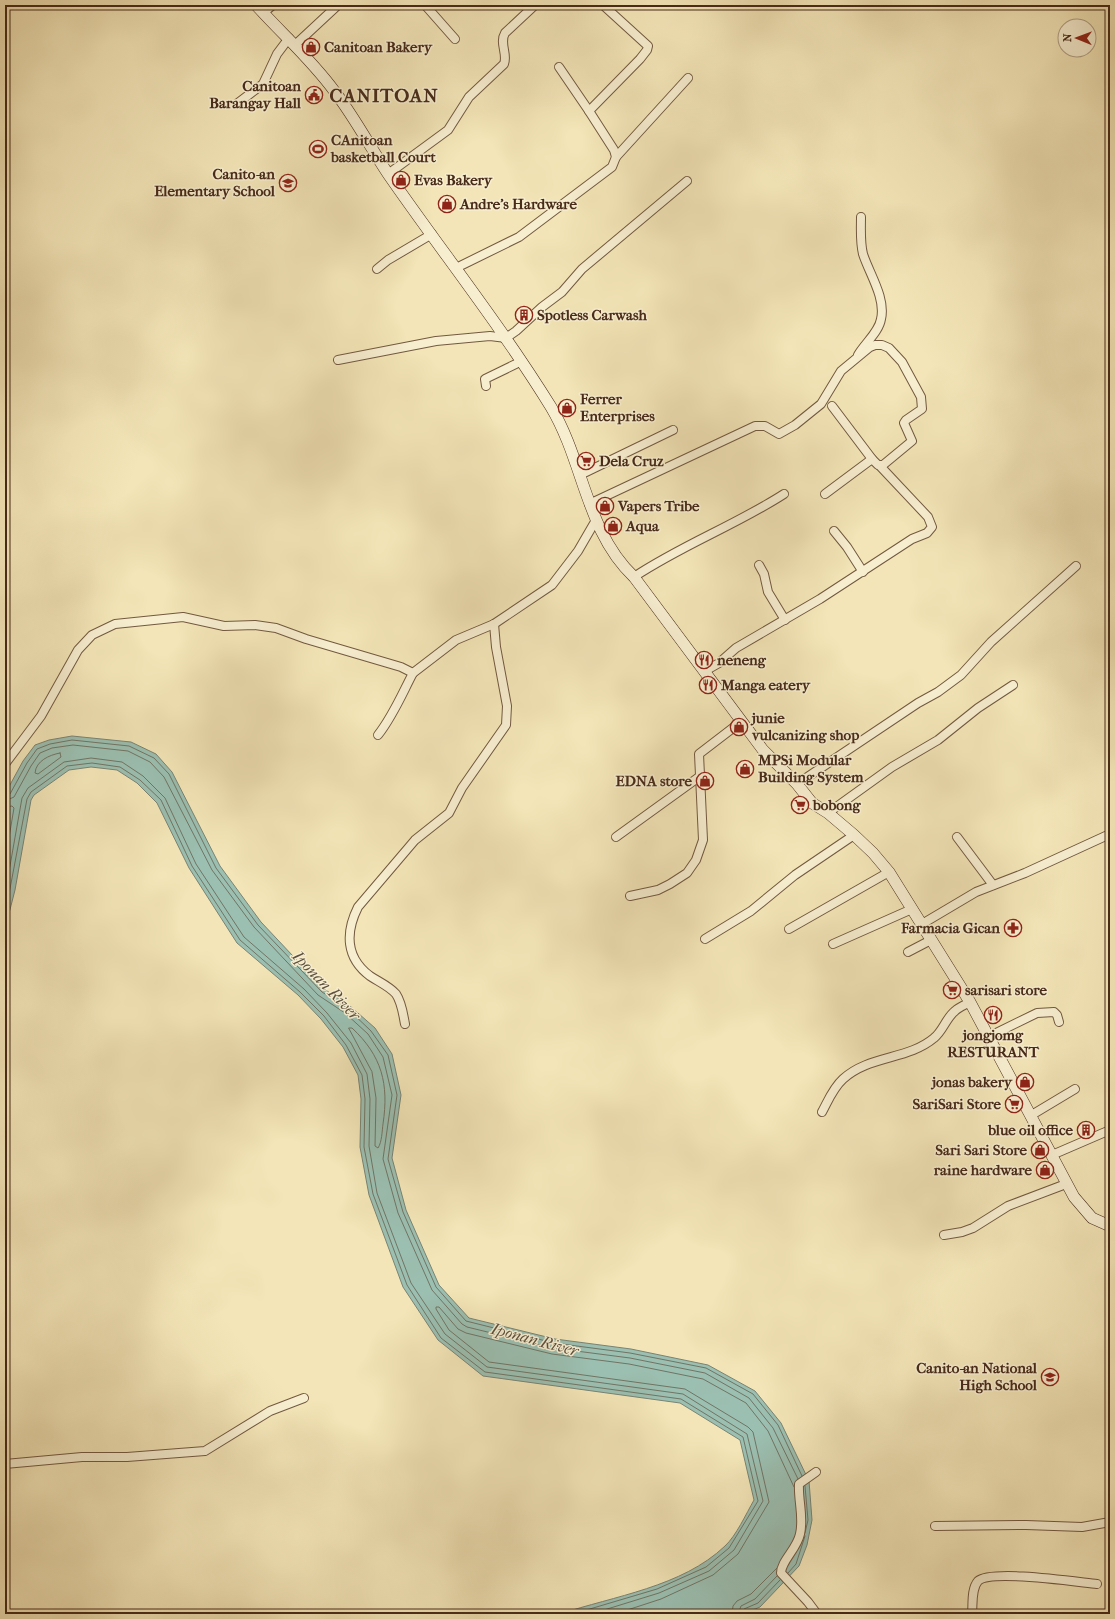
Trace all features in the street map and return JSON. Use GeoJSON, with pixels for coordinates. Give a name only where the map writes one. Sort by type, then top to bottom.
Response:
{"type":"FeatureCollection","features":[{"type":"Feature","properties":{"kind":"street"},"geometry":{"type":"LineString","coordinates":[[273,5],[259,9],[292,41],[336,92],[388,174],[522,361],[552,410],[565,436],[589,504],[610,548],[634,577],[763,750],[798,784],[812,803],[828,813],[873,852],[889,872],[970,1002],[1074,1197],[1092,1218],[1110,1226]]}},
{"type":"Feature","properties":{"kind":"street"},"geometry":{"type":"LineString","coordinates":[[238,103],[263,84],[277,54],[338,5]]}},
{"type":"Feature","properties":{"kind":"street"},"geometry":{"type":"LineString","coordinates":[[425,5],[455,39]]}},
{"type":"Feature","properties":{"kind":"street"},"geometry":{"type":"LineString","coordinates":[[388,174],[448,130],[469,97],[504,64],[503,38],[505,33],[535,5]]}},
{"type":"Feature","properties":{"kind":"street"},"geometry":{"type":"LineString","coordinates":[[589,111],[648,50],[648,46],[603,5]]}},
{"type":"Feature","properties":{"kind":"street"},"geometry":{"type":"LineString","coordinates":[[559,67],[614,150],[616,157]]}},
{"type":"Feature","properties":{"kind":"street"},"geometry":{"type":"LineString","coordinates":[[456,268],[518,237],[605,173],[612,167],[616,157],[688,78]]}},
{"type":"Feature","properties":{"kind":"street"},"geometry":{"type":"LineString","coordinates":[[338,360],[436,340],[490,336],[506,338],[516,332],[542,307],[562,292],[582,269],[687,181]]}},
{"type":"Feature","properties":{"kind":"street"},"geometry":{"type":"LineString","coordinates":[[857,358],[864,344],[882,318],[879,296],[863,253],[861,217]]}},
{"type":"Feature","properties":{"kind":"street"},"geometry":{"type":"LineString","coordinates":[[377,269],[388,260],[432,234]]}},
{"type":"Feature","properties":{"kind":"street"},"geometry":{"type":"LineString","coordinates":[[589,504],[751,428],[765,426],[779,434],[796,424],[821,404],[841,371],[875,345],[882,345],[889,348],[902,362],[921,397],[922,410],[904,422],[904,425],[911,437],[911,442],[880,466]]}},
{"type":"Feature","properties":{"kind":"street"},"geometry":{"type":"LineString","coordinates":[[486,386],[485,379],[522,361]]}},
{"type":"Feature","properties":{"kind":"street"},"geometry":{"type":"LineString","coordinates":[[705,671],[736,648],[863,572],[912,539],[927,533],[932,527],[928,517],[872,459],[832,406]]}},
{"type":"Feature","properties":{"kind":"street"},"geometry":{"type":"LineString","coordinates":[[580,475],[673,430]]}},
{"type":"Feature","properties":{"kind":"street"},"geometry":{"type":"LineString","coordinates":[[825,494],[872,459]]}},
{"type":"Feature","properties":{"kind":"street"},"geometry":{"type":"LineString","coordinates":[[634,577],[665,557],[739,519],[757,512],[784,494]]}},
{"type":"Feature","properties":{"kind":"street"},"geometry":{"type":"LineString","coordinates":[[378,735],[394,713],[399,699],[413,673],[462,636],[494,624],[552,585],[578,551],[596,520]]}},
{"type":"Feature","properties":{"kind":"street"},"geometry":{"type":"LineString","coordinates":[[834,531],[847,547],[863,572]]}},
{"type":"Feature","properties":{"kind":"street"},"geometry":{"type":"LineString","coordinates":[[759,565],[764,574],[768,592],[785,620]]}},
{"type":"Feature","properties":{"kind":"street"},"geometry":{"type":"LineString","coordinates":[[798,784],[918,703],[938,692],[961,675],[991,642],[1076,566]]}},
{"type":"Feature","properties":{"kind":"street"},"geometry":{"type":"LineString","coordinates":[[5,764],[41,716],[78,650],[85,641],[101,629],[115,624],[183,617],[224,626],[267,626],[394,665],[413,673]]}},
{"type":"Feature","properties":{"kind":"street"},"geometry":{"type":"LineString","coordinates":[[405,1024],[400,1002],[395,994],[359,966],[354,958],[348,940],[351,920],[358,907],[415,840],[449,813],[462,788],[506,725],[507,706],[496,647],[494,624]]}},
{"type":"Feature","properties":{"kind":"street"},"geometry":{"type":"LineString","coordinates":[[828,813],[892,767],[938,740],[978,708],[1013,685]]}},
{"type":"Feature","properties":{"kind":"street"},"geometry":{"type":"LineString","coordinates":[[630,896],[658,890],[670,884],[687,873],[696,860],[703,840],[699,754],[742,721]]}},
{"type":"Feature","properties":{"kind":"street"},"geometry":{"type":"LineString","coordinates":[[616,836],[699,777]]}},
{"type":"Feature","properties":{"kind":"street"},"geometry":{"type":"LineString","coordinates":[[922,924],[976,892],[1025,873],[1110,834]]}},
{"type":"Feature","properties":{"kind":"street"},"geometry":{"type":"LineString","coordinates":[[705,939],[750,911],[795,875],[854,835]]}},
{"type":"Feature","properties":{"kind":"street"},"geometry":{"type":"LineString","coordinates":[[957,837],[993,885]]}},
{"type":"Feature","properties":{"kind":"street"},"geometry":{"type":"LineString","coordinates":[[789,929],[889,872]]}},
{"type":"Feature","properties":{"kind":"street"},"geometry":{"type":"LineString","coordinates":[[833,944],[912,909]]}},
{"type":"Feature","properties":{"kind":"street"},"geometry":{"type":"LineString","coordinates":[[908,952],[931,940]]}},
{"type":"Feature","properties":{"kind":"street"},"geometry":{"type":"LineString","coordinates":[[822,1112],[837,1085],[850,1073],[869,1064],[906,1054],[920,1047],[934,1038],[954,1012],[970,1002]]}},
{"type":"Feature","properties":{"kind":"street"},"geometry":{"type":"LineString","coordinates":[[988,1037],[1041,1012],[1054,1012],[1057,1015],[1059,1022]]}},
{"type":"Feature","properties":{"kind":"street"},"geometry":{"type":"LineString","coordinates":[[1030,1116],[1075,1089]]}},
{"type":"Feature","properties":{"kind":"street"},"geometry":{"type":"LineString","coordinates":[[1052,1155],[1110,1130]]}},
{"type":"Feature","properties":{"kind":"street"},"geometry":{"type":"LineString","coordinates":[[944,1235],[962,1232],[973,1228],[1008,1206],[1066,1184]]}},
{"type":"Feature","properties":{"kind":"street"},"geometry":{"type":"LineString","coordinates":[[5,1464],[82,1457],[127,1457],[205,1451],[270,1411],[304,1398]]}},
{"type":"Feature","properties":{"kind":"street"},"geometry":{"type":"LineString","coordinates":[[816,1472],[799,1484],[798,1495],[802,1515],[800,1535],[795,1549],[781,1567],[781,1573],[808,1602],[816,1614]]}},
{"type":"Feature","properties":{"kind":"street"},"geometry":{"type":"LineString","coordinates":[[935,1526],[1026,1524],[1082,1527],[1110,1522]]}},
{"type":"Feature","properties":{"kind":"street"},"geometry":{"type":"LineString","coordinates":[[972,1614],[975,1587],[979,1581],[987,1578],[1039,1577],[1098,1584]]}},
{"type":"Feature","properties":{"kind":"water","name":"Iponan River"},"geometry":{"type":"Polygon","coordinates":[[[72,736],[131,742],[156,754],[172,772],[220,866],[261,922],[324,989],[350,1006],[375,1028],[392,1054],[401,1095],[392,1158],[406,1210],[439,1285],[469,1318],[555,1339],[631,1349],[708,1365],[755,1391],[781,1423],[809,1481],[812,1520],[807,1545],[799,1566],[760,1607],[743,1614],[560,1614],[647,1589],[668,1581],[708,1560],[725,1546],[737,1531],[754,1500],[740,1440],[680,1403],[483,1376],[438,1340],[403,1287],[369,1195],[360,1147],[361,1099],[358,1075],[343,1047],[321,1019],[298,995],[237,943],[189,868],[157,803],[137,783],[117,770],[91,767],[69,770],[34,795],[31,800],[15,890],[5,929],[5,794],[23,761],[35,745],[49,740],[72,736]]]}},
{"type":"Feature","properties":{"kind":"place","name":"Canitoan Bakery"},"geometry":{"type":"Point","coordinates":[311,47]}},
{"type":"Feature","properties":{"kind":"place","name":"Canitoan Barangay Hall"},"geometry":{"type":"Point","coordinates":[314,95]}},
{"type":"Feature","properties":{"kind":"place","name":"CAnitoan basketball Court"},"geometry":{"type":"Point","coordinates":[318,149]}},
{"type":"Feature","properties":{"kind":"place","name":"Evas Bakery"},"geometry":{"type":"Point","coordinates":[401,180]}},
{"type":"Feature","properties":{"kind":"place","name":"Canito-an Elementary School"},"geometry":{"type":"Point","coordinates":[288,183]}},
{"type":"Feature","properties":{"kind":"place","name":"Andre's Hardware"},"geometry":{"type":"Point","coordinates":[447,204]}},
{"type":"Feature","properties":{"kind":"place","name":"Spotless Carwash"},"geometry":{"type":"Point","coordinates":[524,315]}},
{"type":"Feature","properties":{"kind":"place","name":"Ferrer Enterprises"},"geometry":{"type":"Point","coordinates":[567,408]}},
{"type":"Feature","properties":{"kind":"place","name":"Dela Cruz"},"geometry":{"type":"Point","coordinates":[586,461]}},
{"type":"Feature","properties":{"kind":"place","name":"Vapers Tribe"},"geometry":{"type":"Point","coordinates":[605,506]}},
{"type":"Feature","properties":{"kind":"place","name":"Aqua"},"geometry":{"type":"Point","coordinates":[613,526]}},
{"type":"Feature","properties":{"kind":"place","name":"neneng"},"geometry":{"type":"Point","coordinates":[704,660]}},
{"type":"Feature","properties":{"kind":"place","name":"Manga eatery"},"geometry":{"type":"Point","coordinates":[708,685]}},
{"type":"Feature","properties":{"kind":"place","name":"junie vulcanizing shop"},"geometry":{"type":"Point","coordinates":[739,727]}},
{"type":"Feature","properties":{"kind":"place","name":"MPSi Modular Building System"},"geometry":{"type":"Point","coordinates":[745,769]}},
{"type":"Feature","properties":{"kind":"place","name":"EDNA store"},"geometry":{"type":"Point","coordinates":[705,781]}},
{"type":"Feature","properties":{"kind":"place","name":"bobong"},"geometry":{"type":"Point","coordinates":[800,805]}},
{"type":"Feature","properties":{"kind":"place","name":"Farmacia Gican"},"geometry":{"type":"Point","coordinates":[1013,928]}},
{"type":"Feature","properties":{"kind":"place","name":"sarisari store"},"geometry":{"type":"Point","coordinates":[952,990]}},
{"type":"Feature","properties":{"kind":"place","name":"jongjomg RESTURANT"},"geometry":{"type":"Point","coordinates":[993,1015]}},
{"type":"Feature","properties":{"kind":"place","name":"jonas bakery"},"geometry":{"type":"Point","coordinates":[1025,1082]}},
{"type":"Feature","properties":{"kind":"place","name":"SariSari Store"},"geometry":{"type":"Point","coordinates":[1014,1104]}},
{"type":"Feature","properties":{"kind":"place","name":"blue oil office"},"geometry":{"type":"Point","coordinates":[1086,1130]}},
{"type":"Feature","properties":{"kind":"place","name":"Sari Sari Store"},"geometry":{"type":"Point","coordinates":[1040,1150]}},
{"type":"Feature","properties":{"kind":"place","name":"raine hardware"},"geometry":{"type":"Point","coordinates":[1045,1170]}},
{"type":"Feature","properties":{"kind":"place","name":"Canito-an National High School"},"geometry":{"type":"Point","coordinates":[1050,1377]}},
{"type":"Feature","properties":{"kind":"district","name":"CANITOAN"},"geometry":{"type":"Point","coordinates":[384,95]}}]}
